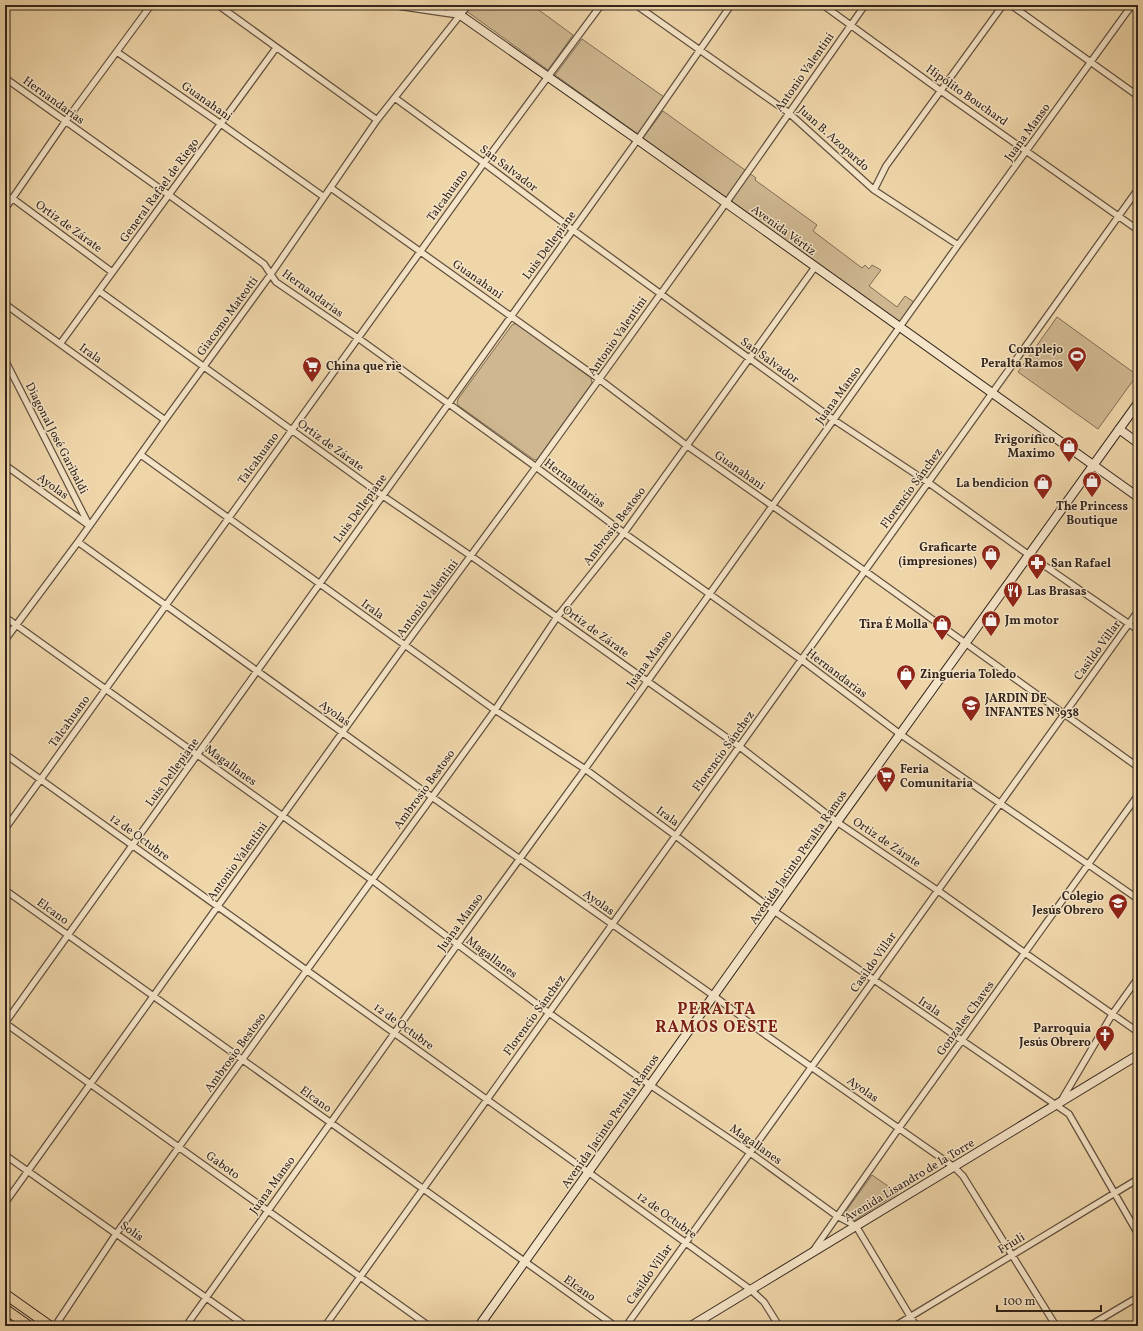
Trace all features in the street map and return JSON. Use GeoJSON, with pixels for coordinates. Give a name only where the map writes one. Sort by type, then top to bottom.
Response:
{"type":"FeatureCollection","features":[{"type":"Feature","properties":{"kind":"main road"},"geometry":{"type":"LineString","coordinates":[[5,1294],[50,1326]]}},
{"type":"Feature","properties":{"kind":"main road"},"geometry":{"type":"LineString","coordinates":[[5,1309],[29,1326]]}},
{"type":"Feature","properties":{"kind":"street"},"geometry":{"type":"LineString","coordinates":[[5,209],[65,122],[151,5]]}},
{"type":"Feature","properties":{"kind":"street"},"geometry":{"type":"LineString","coordinates":[[218,5],[377,120]]}},
{"type":"Feature","properties":{"kind":"street"},"geometry":{"type":"LineString","coordinates":[[391,5],[459,15]]}},
{"type":"Feature","properties":{"kind":"street","name":"Avenida Vértiz"},"geometry":{"type":"LineString","coordinates":[[446,5],[638,140],[1138,497]]}},
{"type":"Feature","properties":{"kind":"street","name":"Giacomo Mateotti"},"geometry":{"type":"LineString","coordinates":[[5,640],[78,542],[271,274],[377,120],[468,5]]}},
{"type":"Feature","properties":{"kind":"street","name":"Talcahuano"},"geometry":{"type":"LineString","coordinates":[[5,829],[484,163],[600,5]]}},
{"type":"Feature","properties":{"kind":"street","name":"Juan B. Azopardo"},"geometry":{"type":"LineString","coordinates":[[636,5],[789,113],[874,190],[958,245]]}},
{"type":"Feature","properties":{"kind":"street","name":"Luis Dellepiane"},"geometry":{"type":"LineString","coordinates":[[5,1023],[638,140],[731,5]]}},
{"type":"Feature","properties":{"kind":"street","name":"Hipólito Bouchard"},"geometry":{"type":"LineString","coordinates":[[823,5],[941,91],[1138,230]]}},
{"type":"Feature","properties":{"kind":"street","name":"Antonio Valentini"},"geometry":{"type":"LineString","coordinates":[[5,1203],[405,645],[536,467],[726,203],[865,5]]}},
{"type":"Feature","properties":{"kind":"street"},"geometry":{"type":"LineString","coordinates":[[874,190],[886,166],[1003,5]]}},
{"type":"Feature","properties":{"kind":"street"},"geometry":{"type":"LineString","coordinates":[[1010,5],[1138,96]]}},
{"type":"Feature","properties":{"kind":"street","name":"Juana Manso"},"geometry":{"type":"LineString","coordinates":[[186,1326],[958,245],[1132,5]]}},
{"type":"Feature","properties":{"kind":"street","name":"General Rafael de Riego"},"geometry":{"type":"LineString","coordinates":[[60,344],[276,48]]}},
{"type":"Feature","properties":{"kind":"street","name":"Guanahani"},"geometry":{"type":"LineString","coordinates":[[117,52],[324,197]]}},
{"type":"Feature","properties":{"kind":"street","name":"Hernandarias"},"geometry":{"type":"LineString","coordinates":[[5,78],[264,264],[276,282],[358,338],[536,467],[624,533],[802,660],[900,734],[1138,899]]}},
{"type":"Feature","properties":{"kind":"street","name":"San Salvador"},"geometry":{"type":"LineString","coordinates":[[395,98],[834,420],[929,482],[1029,555],[1138,630]]}},
{"type":"Feature","properties":{"kind":"street","name":"Guanahani"},"geometry":{"type":"LineString","coordinates":[[331,188],[599,379],[686,445],[865,570],[1138,766]]}},
{"type":"Feature","properties":{"kind":"street","name":"Florencio Sánchez"},"geometry":{"type":"LineString","coordinates":[[325,1326],[1138,189]]}},
{"type":"Feature","properties":{"kind":"street","name":"Ortiz de Zárate"},"geometry":{"type":"LineString","coordinates":[[12,198],[112,272]]}},
{"type":"Feature","properties":{"kind":"street","name":"Ambrosio Bestoso"},"geometry":{"type":"LineString","coordinates":[[54,1326],[116,1234],[495,710],[558,617],[624,533],[815,267]]}},
{"type":"Feature","properties":{"kind":"street","name":"Ortiz de Zárate"},"geometry":{"type":"LineString","coordinates":[[99,291],[383,496],[558,617],[740,747],[837,822],[937,890],[1138,1032]]}},
{"type":"Feature","properties":{"kind":"street","name":"Irala"},"geometry":{"type":"LineString","coordinates":[[5,304],[165,420]]}},
{"type":"Feature","properties":{"kind":"street","name":"Diagonal José Garibaldi"},"geometry":{"type":"LineString","coordinates":[[5,360],[89,525]]}},
{"type":"Feature","properties":{"kind":"street","name":"Avenida Jacinto Peralta Ramos"},"geometry":{"type":"LineString","coordinates":[[478,1326],[1138,403]]}},
{"type":"Feature","properties":{"kind":"street"},"geometry":{"type":"LineString","coordinates":[[1119,429],[1138,443]]}},
{"type":"Feature","properties":{"kind":"street","name":"Irala"},"geometry":{"type":"LineString","coordinates":[[140,455],[495,710],[585,769],[774,911],[962,1041],[1058,1104],[1069,1114],[1138,1234]]}},
{"type":"Feature","properties":{"kind":"street","name":"Ayolas"},"geometry":{"type":"LineString","coordinates":[[5,465],[89,525]]}},
{"type":"Feature","properties":{"kind":"street","name":"Ayolas"},"geometry":{"type":"LineString","coordinates":[[78,542],[432,797],[954,1167],[963,1176],[1013,1254],[1056,1326]]}},
{"type":"Feature","properties":{"kind":"street","name":"Casildo Villar"},"geometry":{"type":"LineString","coordinates":[[626,1326],[1138,611]]}},
{"type":"Feature","properties":{"kind":"street","name":"Magallanes"},"geometry":{"type":"LineString","coordinates":[[5,617],[372,880],[549,1013],[650,1085],[750,1152],[837,1216],[856,1226]]}},
{"type":"Feature","properties":{"kind":"street","name":"12 de Octubre"},"geometry":{"type":"LineString","coordinates":[[5,754],[751,1290],[764,1302],[779,1326]]}},
{"type":"Feature","properties":{"kind":"street","name":"Gonzales Chaves"},"geometry":{"type":"LineString","coordinates":[[811,1254],[899,1128],[1138,795]]}},
{"type":"Feature","properties":{"kind":"street","name":"Elcano"},"geometry":{"type":"LineString","coordinates":[[5,890],[615,1326]]}},
{"type":"Feature","properties":{"kind":"street"},"geometry":{"type":"LineString","coordinates":[[1058,1104],[1112,1013],[1138,978]]}},
{"type":"Feature","properties":{"kind":"street","name":"Gaboto"},"geometry":{"type":"LineString","coordinates":[[5,1023],[429,1326]]}},
{"type":"Feature","properties":{"kind":"street","name":"Avenida Lisandro de la Torre"},"geometry":{"type":"LineString","coordinates":[[691,1326],[1138,1055]]}},
{"type":"Feature","properties":{"kind":"street","name":"Solís"},"geometry":{"type":"LineString","coordinates":[[5,1155],[246,1326]]}},
{"type":"Feature","properties":{"kind":"street","name":"Friuli"},"geometry":{"type":"LineString","coordinates":[[895,1326],[1138,1179]]}},
{"type":"Feature","properties":{"kind":"street"},"geometry":{"type":"LineString","coordinates":[[856,1226],[916,1326]]}},
{"type":"Feature","properties":{"kind":"street"},"geometry":{"type":"LineString","coordinates":[[1089,1326],[1138,1297]]}},
{"type":"Feature","properties":{"kind":"shaded area"},"geometry":{"type":"Polygon","coordinates":[[[458,5],[532,5],[573,35],[548,70],[458,5]]]}},
{"type":"Feature","properties":{"kind":"shaded area"},"geometry":{"type":"Polygon","coordinates":[[[582,39],[664,97],[638,134],[555,75],[582,39]]]}},
{"type":"Feature","properties":{"kind":"shaded area"},"geometry":{"type":"Polygon","coordinates":[[[663,111],[756,178],[755,180],[817,225],[813,231],[862,268],[865,265],[869,269],[872,265],[881,270],[869,286],[897,307],[905,296],[914,302],[900,322],[643,138],[663,111]]]}},
{"type":"Feature","properties":{"kind":"shaded area","name":"Complejo Peralta Ramos"},"geometry":{"type":"Polygon","coordinates":[[[1057,317],[1137,375],[1098,429],[1018,372],[1057,317]]]}},
{"type":"Feature","properties":{"kind":"shaded area"},"geometry":{"type":"Polygon","coordinates":[[[514,324],[517,324],[591,378],[592,383],[536,460],[459,406],[457,403],[458,399],[514,324]]]}},
{"type":"Feature","properties":{"kind":"shaded area"},"geometry":{"type":"Polygon","coordinates":[[[872,1175],[898,1193],[855,1220],[849,1220],[846,1217],[846,1211],[872,1175]]]}},
{"type":"Feature","properties":{"kind":"place","name":"Complejo Peralta Ramos"},"geometry":{"type":"Point","coordinates":[1077,373]}},
{"type":"Feature","properties":{"kind":"place","name":"China que rie"},"geometry":{"type":"Point","coordinates":[312,383]}},
{"type":"Feature","properties":{"kind":"place","name":"Frigorífico Maximo"},"geometry":{"type":"Point","coordinates":[1069,463]}},
{"type":"Feature","properties":{"kind":"place","name":"The Princess Boutique"},"geometry":{"type":"Point","coordinates":[1092,498]}},
{"type":"Feature","properties":{"kind":"place","name":"La bendicion"},"geometry":{"type":"Point","coordinates":[1043,500]}},
{"type":"Feature","properties":{"kind":"place","name":"Graficarte (impresiones)"},"geometry":{"type":"Point","coordinates":[991,571]}},
{"type":"Feature","properties":{"kind":"place","name":"San Rafael"},"geometry":{"type":"Point","coordinates":[1037,580]}},
{"type":"Feature","properties":{"kind":"place","name":"Las Brasas"},"geometry":{"type":"Point","coordinates":[1013,608]}},
{"type":"Feature","properties":{"kind":"place","name":"Jm motor"},"geometry":{"type":"Point","coordinates":[991,637]}},
{"type":"Feature","properties":{"kind":"place","name":"Tira É Molla"},"geometry":{"type":"Point","coordinates":[942,641]}},
{"type":"Feature","properties":{"kind":"place","name":"Zingueria Toledo"},"geometry":{"type":"Point","coordinates":[906,691]}},
{"type":"Feature","properties":{"kind":"place","name":"JARDIN DE INFANTES Nº938"},"geometry":{"type":"Point","coordinates":[971,722]}},
{"type":"Feature","properties":{"kind":"place","name":"Feria Comunitaria"},"geometry":{"type":"Point","coordinates":[886,793]}},
{"type":"Feature","properties":{"kind":"place","name":"Colegio Jesús Obrero"},"geometry":{"type":"Point","coordinates":[1118,920]}},
{"type":"Feature","properties":{"kind":"place","name":"Parroquia Jesús Obrero"},"geometry":{"type":"Point","coordinates":[1105,1052]}},
{"type":"Feature","properties":{"kind":"district","name":"PERALTA RAMOS OESTE"},"geometry":{"type":"Point","coordinates":[717,1017]}}]}
